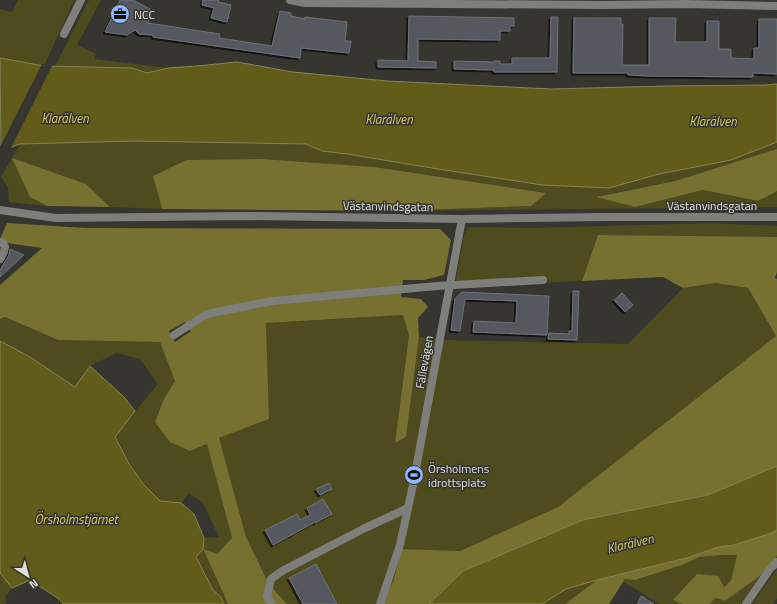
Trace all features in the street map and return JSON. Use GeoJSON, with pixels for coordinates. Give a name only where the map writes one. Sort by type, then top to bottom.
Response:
{"type":"FeatureCollection","features":[{"type":"Feature","properties":{"kind":"street"},"geometry":{"type":"LineString","coordinates":[[64,34],[81,0]]}},
{"type":"Feature","properties":{"kind":"street"},"geometry":{"type":"LineString","coordinates":[[290,0],[305,3],[372,2],[777,6]]}},
{"type":"Feature","properties":{"kind":"street","name":"Västanvindsgatan"},"geometry":{"type":"LineString","coordinates":[[0,210],[56,218],[247,216],[462,219],[777,217]]}},
{"type":"Feature","properties":{"kind":"street","name":"Fällevägen"},"geometry":{"type":"LineString","coordinates":[[380,604],[400,545],[414,485],[462,219]]}},
{"type":"Feature","properties":{"kind":"street"},"geometry":{"type":"LineString","coordinates":[[0,242],[3,243],[5,247],[0,259]]}},
{"type":"Feature","properties":{"kind":"street"},"geometry":{"type":"LineString","coordinates":[[174,335],[207,314],[272,301],[450,286],[543,280]]}},
{"type":"Feature","properties":{"kind":"street"},"geometry":{"type":"LineString","coordinates":[[272,604],[268,597],[271,580],[282,571],[365,528],[408,508]]}},
{"type":"Feature","properties":{"kind":"street"},"geometry":{"type":"LineString","coordinates":[[746,604],[770,569],[777,562]]}},
{"type":"Feature","properties":{"kind":"shaded area"},"geometry":{"type":"Polygon","coordinates":[[[18,0],[74,0],[44,66],[0,58],[0,9],[12,12],[18,0]]]}},
{"type":"Feature","properties":{"kind":"shaded area"},"geometry":{"type":"Polygon","coordinates":[[[89,0],[101,0],[77,45],[96,54],[94,59],[168,68],[147,73],[132,68],[55,66],[89,0]]]}},
{"type":"Feature","properties":{"kind":"shaded area"},"geometry":{"type":"Polygon","coordinates":[[[133,141],[307,144],[322,151],[542,185],[609,188],[659,174],[731,160],[777,142],[777,149],[675,181],[598,196],[635,207],[703,190],[757,201],[777,191],[777,207],[394,211],[530,206],[545,193],[375,167],[262,159],[186,160],[153,176],[162,209],[110,207],[86,184],[30,197],[47,206],[9,202],[8,187],[1,177],[20,144],[133,141]]]}},
{"type":"Feature","properties":{"kind":"shaded area"},"geometry":{"type":"Polygon","coordinates":[[[777,149],[777,191],[758,201],[703,190],[635,207],[596,197],[675,181],[777,149]]]}},
{"type":"Feature","properties":{"kind":"shaded area"},"geometry":{"type":"Polygon","coordinates":[[[12,158],[86,184],[110,207],[47,206],[30,197],[12,158]]]}},
{"type":"Feature","properties":{"kind":"shaded area"},"geometry":{"type":"Polygon","coordinates":[[[262,159],[375,167],[546,193],[531,206],[394,211],[162,209],[153,176],[186,160],[262,159]]]}},
{"type":"Feature","properties":{"kind":"shaded area"},"geometry":{"type":"Polygon","coordinates":[[[7,223],[86,228],[440,229],[451,240],[444,275],[424,280],[403,280],[401,297],[421,299],[428,307],[418,318],[419,337],[406,437],[395,443],[409,335],[403,315],[266,323],[269,419],[219,438],[246,537],[269,584],[287,604],[228,604],[203,549],[217,554],[232,538],[207,444],[190,451],[170,442],[155,422],[164,399],[175,381],[160,342],[58,340],[5,317],[0,319],[0,285],[42,248],[7,243],[0,239],[7,223]],[[185,322],[169,331],[175,342],[191,331],[185,322]]]}},
{"type":"Feature","properties":{"kind":"shaded area"},"geometry":{"type":"Polygon","coordinates":[[[711,223],[777,226],[777,237],[598,235],[582,281],[455,286],[464,234],[469,227],[534,228],[711,223]]]}},
{"type":"Feature","properties":{"kind":"shaded area"},"geometry":{"type":"Polygon","coordinates":[[[598,235],[777,237],[777,272],[775,278],[777,279],[777,466],[708,495],[583,520],[463,571],[429,604],[381,604],[393,582],[402,549],[460,551],[558,507],[776,336],[748,288],[715,283],[683,288],[663,277],[582,281],[598,235]]]}},
{"type":"Feature","properties":{"kind":"shaded area","name":"Örsholmens idrottsplats"},"geometry":{"type":"Polygon","coordinates":[[[714,283],[748,288],[776,336],[558,507],[460,551],[402,549],[393,582],[381,604],[287,604],[269,584],[246,537],[225,461],[219,447],[219,438],[269,419],[266,323],[403,315],[409,335],[395,443],[406,437],[419,337],[447,340],[628,344],[683,288],[714,283]]]}},
{"type":"Feature","properties":{"kind":"shaded area"},"geometry":{"type":"Polygon","coordinates":[[[5,317],[58,340],[160,342],[175,381],[164,399],[170,442],[190,451],[207,443],[232,538],[217,554],[203,550],[228,604],[224,604],[213,590],[196,557],[203,549],[204,538],[219,537],[203,503],[189,493],[181,503],[160,501],[144,485],[129,464],[115,437],[158,384],[140,359],[116,353],[90,366],[75,387],[30,357],[0,341],[0,319],[5,317]]]}},
{"type":"Feature","properties":{"kind":"shaded area"},"geometry":{"type":"Polygon","coordinates":[[[777,530],[776,558],[761,575],[725,601],[716,598],[709,604],[683,604],[673,600],[697,574],[718,576],[724,587],[731,580],[737,555],[699,557],[685,564],[635,580],[624,579],[609,604],[565,604],[597,580],[687,558],[718,547],[734,545],[777,530]]]}},
{"type":"Feature","properties":{"kind":"shaded area"},"geometry":{"type":"Polygon","coordinates":[[[737,555],[731,580],[723,587],[674,600],[683,604],[660,604],[623,582],[623,579],[635,580],[685,564],[698,557],[737,555]]]}},
{"type":"Feature","properties":{"kind":"shaded area"},"geometry":{"type":"Polygon","coordinates":[[[777,569],[777,598],[773,604],[752,604],[777,569]]]}},
{"type":"Feature","properties":{"kind":"shaded area"},"geometry":{"type":"Polygon","coordinates":[[[0,573],[12,588],[5,597],[6,604],[0,604],[0,573]]]}},
{"type":"Feature","properties":{"kind":"shaded area"},"geometry":{"type":"Polygon","coordinates":[[[761,575],[741,604],[709,604],[716,598],[725,601],[761,575]]]}},
{"type":"Feature","properties":{"kind":"shaded area"},"geometry":{"type":"Polygon","coordinates":[[[597,580],[565,604],[542,604],[566,589],[597,580]]]}},
{"type":"Feature","properties":{"kind":"water","name":"Klarälven"},"geometry":{"type":"Polygon","coordinates":[[[0,58],[44,66],[132,68],[147,73],[168,68],[237,62],[293,72],[387,81],[551,89],[777,84],[777,142],[731,160],[659,174],[609,188],[542,185],[322,151],[306,144],[133,141],[20,144],[1,151],[0,58]]]}},
{"type":"Feature","properties":{"kind":"water","name":"Örsholmstjärnet"},"geometry":{"type":"Polygon","coordinates":[[[0,341],[30,357],[75,387],[90,366],[124,397],[135,411],[115,437],[129,464],[144,485],[160,501],[181,503],[194,514],[204,538],[203,549],[196,557],[213,590],[221,597],[224,604],[63,604],[59,599],[30,580],[12,588],[0,573],[0,341]]]}},
{"type":"Feature","properties":{"kind":"water","name":"Klarälven"},"geometry":{"type":"Polygon","coordinates":[[[777,466],[777,530],[772,533],[734,545],[718,547],[687,558],[566,589],[542,604],[429,604],[463,571],[583,520],[708,495],[777,466]]]}},
{"type":"Feature","properties":{"kind":"pier"},"geometry":{"type":"Polygon","coordinates":[[[42,64],[53,64],[10,150],[0,153],[0,147],[42,64]]]}},
{"type":"Feature","properties":{"kind":"building"},"geometry":{"type":"Polygon","coordinates":[[[120,0],[133,0],[150,9],[148,23],[220,34],[219,38],[272,46],[280,11],[291,13],[291,16],[305,19],[305,17],[347,22],[345,41],[351,41],[349,53],[301,48],[300,58],[153,37],[153,35],[139,34],[135,30],[127,35],[105,32],[120,0]]]}},
{"type":"Feature","properties":{"kind":"building"},"geometry":{"type":"Polygon","coordinates":[[[203,0],[219,0],[218,2],[231,5],[227,22],[211,18],[214,8],[202,5],[203,0]]]}},
{"type":"Feature","properties":{"kind":"building"},"geometry":{"type":"Polygon","coordinates":[[[409,16],[514,18],[514,26],[510,26],[510,31],[500,31],[500,40],[418,39],[418,61],[436,62],[436,68],[378,67],[378,60],[408,61],[409,16]]]}},
{"type":"Feature","properties":{"kind":"building"},"geometry":{"type":"Polygon","coordinates":[[[551,17],[558,17],[557,72],[494,72],[494,70],[454,69],[454,61],[500,61],[500,64],[512,64],[512,58],[550,58],[551,17]]]}},
{"type":"Feature","properties":{"kind":"building"},"geometry":{"type":"Polygon","coordinates":[[[574,18],[621,18],[621,24],[623,24],[622,65],[649,65],[649,18],[676,18],[675,42],[707,42],[707,21],[719,21],[719,49],[731,49],[731,58],[754,59],[754,48],[759,48],[759,19],[777,19],[777,74],[753,73],[753,77],[649,76],[628,75],[628,73],[573,73],[574,18]]]}},
{"type":"Feature","properties":{"kind":"building"},"geometry":{"type":"Polygon","coordinates":[[[10,249],[24,255],[0,277],[0,270],[9,255],[10,249]]]}},
{"type":"Feature","properties":{"kind":"building"},"geometry":{"type":"Polygon","coordinates":[[[573,291],[579,291],[577,340],[548,339],[549,333],[569,334],[569,331],[572,331],[573,291]]]}},
{"type":"Feature","properties":{"kind":"building"},"geometry":{"type":"Polygon","coordinates":[[[462,292],[549,296],[547,335],[473,332],[474,321],[516,323],[517,301],[465,299],[460,331],[451,330],[455,299],[462,292]]]}},
{"type":"Feature","properties":{"kind":"building"},"geometry":{"type":"Polygon","coordinates":[[[622,293],[633,305],[625,312],[614,300],[622,293]]]}},
{"type":"Feature","properties":{"kind":"building"},"geometry":{"type":"Polygon","coordinates":[[[329,483],[332,489],[320,495],[316,489],[329,483]]]}},
{"type":"Feature","properties":{"kind":"building"},"geometry":{"type":"Polygon","coordinates":[[[323,499],[332,514],[273,545],[265,530],[297,514],[300,520],[310,515],[307,508],[323,499]]]}},
{"type":"Feature","properties":{"kind":"building"},"geometry":{"type":"Polygon","coordinates":[[[316,564],[337,604],[303,604],[289,578],[316,564]]]}},
{"type":"Feature","properties":{"kind":"building"},"geometry":{"type":"Polygon","coordinates":[[[641,596],[654,604],[637,604],[641,596]]]}},
{"type":"Feature","properties":{"kind":"place","name":"NCC"},"geometry":{"type":"Point","coordinates":[120,14]}},
{"type":"Feature","properties":{"kind":"place","name":"Örsholmens idrottsplats"},"geometry":{"type":"Point","coordinates":[414,475]}}]}
